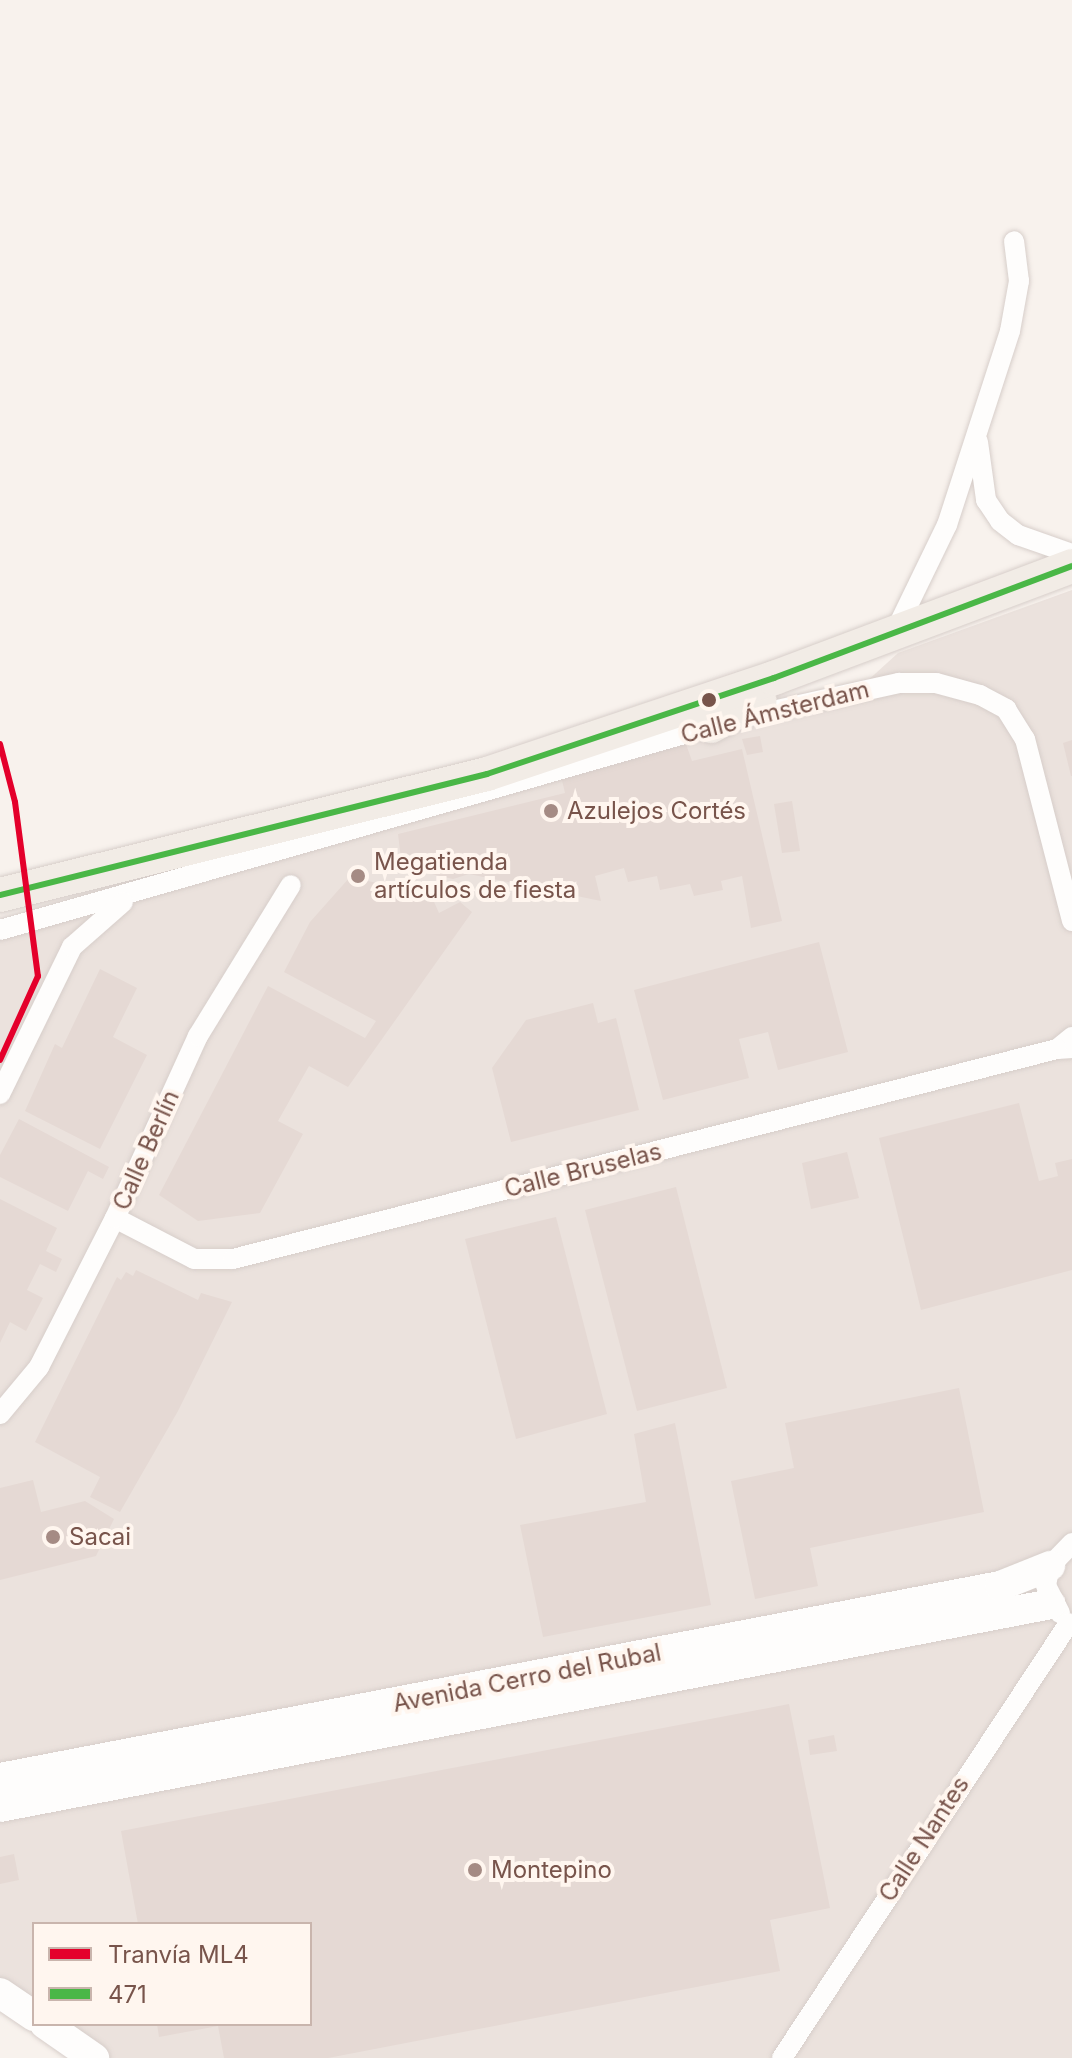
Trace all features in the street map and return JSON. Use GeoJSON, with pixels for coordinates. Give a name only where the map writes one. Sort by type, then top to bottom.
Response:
{"type":"FeatureCollection","features":[{"type":"Feature","properties":{"kind":"main road"},"geometry":{"type":"LineString","coordinates":[[0,895],[487,774],[883,637],[1072,566]]}},
{"type":"Feature","properties":{"kind":"main road"},"geometry":{"type":"LineString","coordinates":[[711,726],[883,637]]}},
{"type":"Feature","properties":{"kind":"street"},"geometry":{"type":"LineString","coordinates":[[883,637],[947,525],[1010,331],[1019,281],[1014,241]]}},
{"type":"Feature","properties":{"kind":"street"},"geometry":{"type":"LineString","coordinates":[[978,423],[978,466],[986,500],[1000,521],[1018,535],[1072,554]]}},
{"type":"Feature","properties":{"kind":"street","name":"Calle Ámsterdam"},"geometry":{"type":"LineString","coordinates":[[0,930],[375,826],[711,726],[831,694],[899,683],[936,683],[1006,709],[1025,739],[1072,921]]}},
{"type":"Feature","properties":{"kind":"street","name":"Calle Berlín"},"geometry":{"type":"LineString","coordinates":[[0,1414],[39,1367],[115,1218],[198,1036],[291,885]]}},
{"type":"Feature","properties":{"kind":"street"},"geometry":{"type":"LineString","coordinates":[[0,1094],[72,947],[106,913],[139,892]]}},
{"type":"Feature","properties":{"kind":"street","name":"Calle Bruselas"},"geometry":{"type":"LineString","coordinates":[[115,1218],[194,1259],[233,1259],[1067,1044]]}},
{"type":"Feature","properties":{"kind":"street"},"geometry":{"type":"LineString","coordinates":[[1064,1617],[1046,1585],[1050,1566],[1072,1543]]}},
{"type":"Feature","properties":{"kind":"street","name":"Avenida Cerro del Rubal"},"geometry":{"type":"LineString","coordinates":[[0,1778],[1000,1586],[1050,1566]]}},
{"type":"Feature","properties":{"kind":"street","name":"Avenida Cerro del Rubal"},"geometry":{"type":"LineString","coordinates":[[0,1807],[1064,1617]]}},
{"type":"Feature","properties":{"kind":"street","name":"Calle Nantes"},"geometry":{"type":"LineString","coordinates":[[782,2058],[1064,1617]]}},
{"type":"Feature","properties":{"kind":"street"},"geometry":{"type":"LineString","coordinates":[[0,1993],[32,2015]]}},
{"type":"Feature","properties":{"kind":"street"},"geometry":{"type":"LineString","coordinates":[[48,2026],[94,2058]]}},
{"type":"Feature","properties":{"kind":"shaded area"},"geometry":{"type":"Polygon","coordinates":[[[1072,590],[1072,2058],[83,2058],[38,2026],[312,2026],[312,1922],[32,1922],[32,2022],[0,1999],[0,928],[843,703],[898,653],[1072,590]]]}},
{"type":"Feature","properties":{"kind":"building"},"geometry":{"type":"Polygon","coordinates":[[[760,736],[763,752],[747,755],[742,739],[760,736]]]}},
{"type":"Feature","properties":{"kind":"building"},"geometry":{"type":"Polygon","coordinates":[[[1072,740],[1072,776],[1071,776],[1063,743],[1072,740]]]}},
{"type":"Feature","properties":{"kind":"building"},"geometry":{"type":"Polygon","coordinates":[[[686,744],[692,761],[742,749],[782,921],[751,928],[742,876],[721,881],[723,890],[694,896],[690,884],[660,890],[657,876],[628,882],[624,868],[595,876],[601,901],[469,874],[453,879],[402,867],[398,834],[565,793],[562,780],[570,775],[686,744]]]}},
{"type":"Feature","properties":{"kind":"building"},"geometry":{"type":"Polygon","coordinates":[[[792,801],[800,851],[782,853],[774,804],[792,801]]]}},
{"type":"Feature","properties":{"kind":"building"},"geometry":{"type":"Polygon","coordinates":[[[350,877],[431,895],[439,913],[460,902],[472,912],[348,1087],[309,1066],[278,1121],[303,1134],[260,1213],[198,1221],[159,1195],[268,986],[365,1038],[376,1021],[284,972],[310,922],[350,877]]]}},
{"type":"Feature","properties":{"kind":"building"},"geometry":{"type":"Polygon","coordinates":[[[819,942],[848,1052],[778,1070],[768,1032],[739,1039],[749,1078],[663,1100],[634,990],[819,942]]]}},
{"type":"Feature","properties":{"kind":"building"},"geometry":{"type":"Polygon","coordinates":[[[100,969],[137,988],[113,1037],[147,1055],[100,1149],[25,1111],[55,1044],[62,1048],[100,969]]]}},
{"type":"Feature","properties":{"kind":"building"},"geometry":{"type":"Polygon","coordinates":[[[593,1003],[598,1023],[616,1018],[639,1110],[511,1142],[492,1068],[526,1020],[593,1003]]]}},
{"type":"Feature","properties":{"kind":"building"},"geometry":{"type":"Polygon","coordinates":[[[1019,1103],[1039,1181],[1058,1176],[1055,1163],[1072,1159],[1072,1270],[921,1310],[879,1138],[1019,1103]]]}},
{"type":"Feature","properties":{"kind":"building"},"geometry":{"type":"Polygon","coordinates":[[[19,1119],[109,1167],[103,1179],[88,1171],[68,1211],[0,1177],[0,1155],[19,1119]]]}},
{"type":"Feature","properties":{"kind":"building"},"geometry":{"type":"Polygon","coordinates":[[[847,1152],[859,1198],[811,1209],[802,1163],[847,1152]]]}},
{"type":"Feature","properties":{"kind":"building"},"geometry":{"type":"Polygon","coordinates":[[[676,1187],[727,1388],[637,1411],[585,1210],[676,1187]]]}},
{"type":"Feature","properties":{"kind":"building"},"geometry":{"type":"Polygon","coordinates":[[[0,1199],[57,1228],[46,1251],[62,1259],[56,1272],[40,1264],[27,1290],[43,1298],[26,1331],[10,1322],[0,1343],[0,1199]]]}},
{"type":"Feature","properties":{"kind":"building"},"geometry":{"type":"Polygon","coordinates":[[[556,1217],[607,1414],[516,1439],[465,1239],[556,1217]]]}},
{"type":"Feature","properties":{"kind":"building"},"geometry":{"type":"Polygon","coordinates":[[[136,1270],[198,1300],[201,1293],[232,1302],[178,1411],[120,1512],[90,1497],[100,1477],[35,1442],[117,1277],[121,1280],[126,1272],[133,1276],[136,1270]]]}},
{"type":"Feature","properties":{"kind":"building"},"geometry":{"type":"Polygon","coordinates":[[[959,1388],[984,1512],[810,1548],[818,1586],[755,1599],[731,1481],[794,1468],[785,1423],[959,1388]]]}},
{"type":"Feature","properties":{"kind":"building"},"geometry":{"type":"Polygon","coordinates":[[[675,1423],[711,1605],[543,1637],[520,1525],[646,1502],[634,1434],[675,1423]]]}},
{"type":"Feature","properties":{"kind":"building","name":"Sacai"},"geometry":{"type":"Polygon","coordinates":[[[33,1480],[41,1512],[85,1501],[114,1519],[96,1556],[0,1580],[0,1488],[33,1480]]]}},
{"type":"Feature","properties":{"kind":"building","name":"Montepino"},"geometry":{"type":"Polygon","coordinates":[[[789,1704],[830,1908],[770,1920],[780,1971],[328,2058],[224,2058],[218,2026],[312,2026],[312,1922],[138,1922],[121,1831],[789,1704]]]}},
{"type":"Feature","properties":{"kind":"building"},"geometry":{"type":"Polygon","coordinates":[[[834,1735],[837,1751],[810,1755],[808,1740],[834,1735]]]}},
{"type":"Feature","properties":{"kind":"building"},"geometry":{"type":"Polygon","coordinates":[[[14,1854],[19,1880],[0,1884],[0,1857],[14,1854]]]}},
{"type":"Feature","properties":{"kind":"building","name":"Montepino"},"geometry":{"type":"Polygon","coordinates":[[[157,2026],[218,2026],[159,2037],[157,2026]]]}},
{"type":"Feature","properties":{"kind":"tram line","name":"ML4"},"geometry":{"type":"LineString","coordinates":[[0,744],[15,802],[38,976],[0,1060]]}},
{"type":"Feature","properties":{"kind":"transit line","name":"471"},"geometry":{"type":"LineString","coordinates":[[0,895],[487,774],[774,678],[1072,566]]}},
{"type":"Feature","properties":{"kind":"place","name":"Azulejos Cortés"},"geometry":{"type":"Point","coordinates":[551,811]}},
{"type":"Feature","properties":{"kind":"place","name":"Megatienda artículos de fiesta"},"geometry":{"type":"Point","coordinates":[358,876]}},
{"type":"Feature","properties":{"kind":"place","name":"Sacai"},"geometry":{"type":"Point","coordinates":[53,1537]}},
{"type":"Feature","properties":{"kind":"place","name":"Montepino"},"geometry":{"type":"Point","coordinates":[475,1870]}}]}
